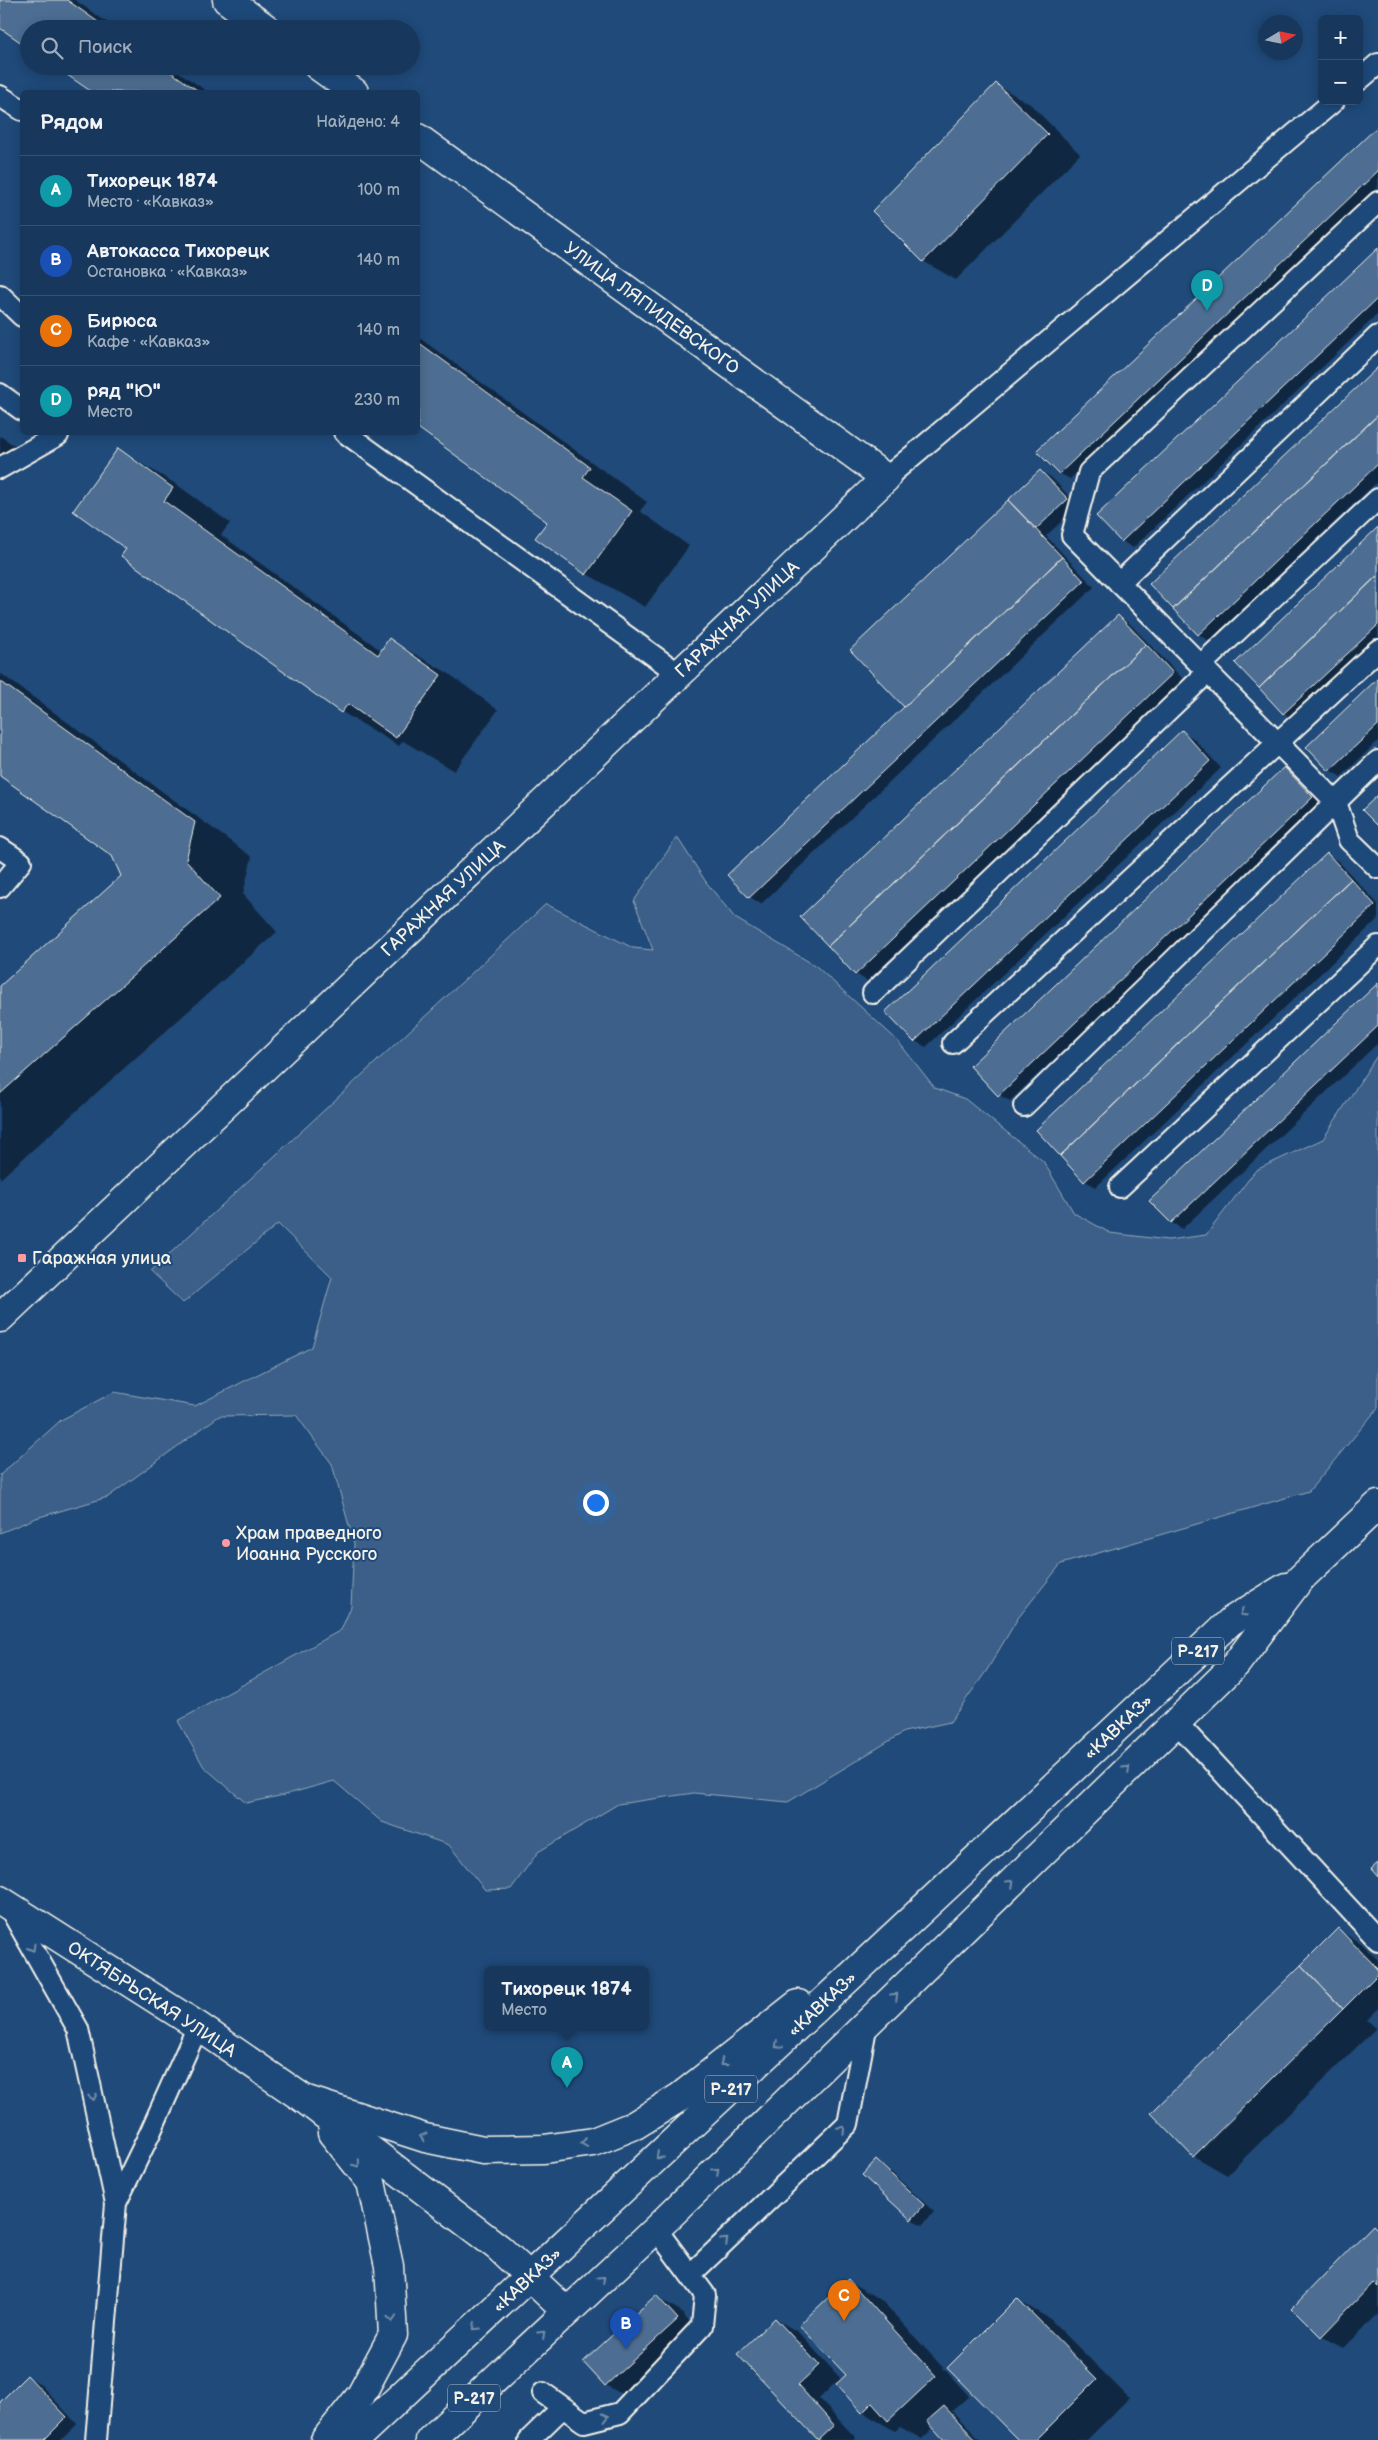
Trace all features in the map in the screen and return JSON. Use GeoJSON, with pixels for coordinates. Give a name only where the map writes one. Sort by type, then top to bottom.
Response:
{"type":"FeatureCollection","features":[{"type":"Feature","properties":{"kind":"main road"},"geometry":{"type":"LineString","coordinates":[[227,0],[255,20]]}},
{"type":"Feature","properties":{"kind":"main road"},"geometry":{"type":"LineString","coordinates":[[330,75],[351,90]]}},
{"type":"Feature","properties":{"kind":"main road","name":"УЛИЦА ЛЯПИДЕВСКОГО"},"geometry":{"type":"LineString","coordinates":[[420,139],[886,478]]}},
{"type":"Feature","properties":{"kind":"main road","name":"ГАРАЖНАЯ УЛИЦА"},"geometry":{"type":"LineString","coordinates":[[0,1318],[886,478]]}},
{"type":"Feature","properties":{"kind":"main road","name":"«КАВКАЗ»"},"geometry":{"type":"LineString","coordinates":[[430,2440],[656,2229],[1236,1664],[1300,1578],[1378,1505]]}},
{"type":"Feature","properties":{"kind":"main road","name":"«КАВКАЗ»"},"geometry":{"type":"LineString","coordinates":[[354,2440],[530,2278],[1231,1621],[1300,1578]]}},
{"type":"Feature","properties":{"kind":"main road"},"geometry":{"type":"LineString","coordinates":[[304,2099],[425,2138],[483,2150],[544,2149],[593,2142],[635,2124],[680,2096],[802,2001],[1107,1737]]}},
{"type":"Feature","properties":{"kind":"main road","name":"ОКТЯБРЬСКАЯ УЛИЦА"},"geometry":{"type":"LineString","coordinates":[[4,1903],[198,2026],[304,2099]]}},
{"type":"Feature","properties":{"kind":"main road"},"geometry":{"type":"LineString","coordinates":[[304,2099],[499,2248],[566,2311]]}},
{"type":"Feature","properties":{"kind":"main road"},"geometry":{"type":"LineString","coordinates":[[304,2099],[371,2182],[389,2266],[393,2335],[361,2395],[325,2440]]}},
{"type":"Feature","properties":{"kind":"lane"},"geometry":{"type":"LineString","coordinates":[[1363,77],[1378,64]]}},
{"type":"Feature","properties":{"kind":"lane"},"geometry":{"type":"LineString","coordinates":[[0,96],[20,109]]}},
{"type":"Feature","properties":{"kind":"lane"},"geometry":{"type":"LineString","coordinates":[[886,478],[1329,105]]}},
{"type":"Feature","properties":{"kind":"lane"},"geometry":{"type":"LineString","coordinates":[[1378,202],[1089,472],[1072,535],[1336,802],[1349,840],[1378,868]]}},
{"type":"Feature","properties":{"kind":"lane"},"geometry":{"type":"LineString","coordinates":[[0,295],[20,314]]}},
{"type":"Feature","properties":{"kind":"lane"},"geometry":{"type":"LineString","coordinates":[[1119,583],[1378,336]]}},
{"type":"Feature","properties":{"kind":"lane"},"geometry":{"type":"LineString","coordinates":[[0,394],[20,409]]}},
{"type":"Feature","properties":{"kind":"lane"},"geometry":{"type":"LineString","coordinates":[[0,468],[55,435]]}},
{"type":"Feature","properties":{"kind":"lane"},"geometry":{"type":"LineString","coordinates":[[348,435],[679,674]]}},
{"type":"Feature","properties":{"kind":"lane"},"geometry":{"type":"LineString","coordinates":[[873,993],[1378,499]]}},
{"type":"Feature","properties":{"kind":"lane"},"geometry":{"type":"LineString","coordinates":[[953,1043],[1378,650]]}},
{"type":"Feature","properties":{"kind":"lane"},"geometry":{"type":"LineString","coordinates":[[1024,1106],[1378,762]]}},
{"type":"Feature","properties":{"kind":"lane"},"geometry":{"type":"LineString","coordinates":[[0,848],[20,862],[0,887]]}},
{"type":"Feature","properties":{"kind":"lane"},"geometry":{"type":"LineString","coordinates":[[1120,1187],[1378,946]]}},
{"type":"Feature","properties":{"kind":"lane"},"geometry":{"type":"LineString","coordinates":[[1176,1722],[1378,1940]]}},
{"type":"Feature","properties":{"kind":"lane"},"geometry":{"type":"LineString","coordinates":[[4,1903],[78,2029],[116,2203],[96,2440]]}},
{"type":"Feature","properties":{"kind":"lane"},"geometry":{"type":"LineString","coordinates":[[690,2275],[848,2124],[867,2023]]}},
{"type":"Feature","properties":{"kind":"lane"},"geometry":{"type":"LineString","coordinates":[[116,2203],[198,2026]]}},
{"type":"Feature","properties":{"kind":"lane"},"geometry":{"type":"LineString","coordinates":[[543,2393],[584,2422],[620,2413],[702,2326],[705,2295],[656,2229]]}},
{"type":"Feature","properties":{"kind":"lane"},"geometry":{"type":"LineString","coordinates":[[529,2440],[563,2407]]}},
{"type":"Feature","properties":{"kind":"shaded area"},"geometry":{"type":"Polygon","coordinates":[[[677,837],[706,882],[735,918],[816,966],[897,1040],[935,1088],[965,1099],[1043,1161],[1074,1213],[1110,1233],[1168,1240],[1206,1235],[1256,1170],[1323,1139],[1378,1054],[1378,1408],[1309,1491],[1061,1564],[1018,1618],[987,1670],[950,1722],[904,1732],[788,1802],[694,1793],[618,1804],[538,1852],[511,1889],[485,1890],[449,1845],[382,1822],[334,1781],[246,1803],[204,1767],[178,1721],[341,1630],[351,1607],[354,1544],[332,1464],[296,1415],[219,1416],[108,1497],[36,1518],[0,1533],[0,1475],[61,1420],[114,1392],[195,1406],[312,1347],[332,1277],[278,1224],[183,1303],[150,1272],[546,904],[633,948],[653,950],[634,901],[677,837]]]}},
{"type":"Feature","properties":{"kind":"building"},"geometry":{"type":"Polygon","coordinates":[[[0,0],[67,0],[95,20],[20,20],[20,42],[0,28],[0,0]]]}},
{"type":"Feature","properties":{"kind":"building"},"geometry":{"type":"Polygon","coordinates":[[[67,75],[175,75],[197,90],[89,90],[67,75]]]}},
{"type":"Feature","properties":{"kind":"building"},"geometry":{"type":"Polygon","coordinates":[[[996,83],[1048,134],[923,262],[872,211],[996,83]]]}},
{"type":"Feature","properties":{"kind":"building"},"geometry":{"type":"Polygon","coordinates":[[[1378,126],[1378,171],[1059,474],[1036,451],[1378,126]]]}},
{"type":"Feature","properties":{"kind":"building"},"geometry":{"type":"Polygon","coordinates":[[[1378,248],[1378,298],[1121,542],[1096,516],[1378,248]]]}},
{"type":"Feature","properties":{"kind":"building"},"geometry":{"type":"Polygon","coordinates":[[[420,343],[590,467],[583,477],[632,511],[586,575],[535,538],[547,522],[420,429],[420,343]]]}},
{"type":"Feature","properties":{"kind":"building"},"geometry":{"type":"Polygon","coordinates":[[[1378,367],[1378,415],[1173,609],[1149,584],[1378,367]]]}},
{"type":"Feature","properties":{"kind":"building"},"geometry":{"type":"Polygon","coordinates":[[[1378,415],[1378,464],[1198,635],[1173,609],[1378,415]]]}},
{"type":"Feature","properties":{"kind":"building"},"geometry":{"type":"Polygon","coordinates":[[[118,448],[173,488],[164,501],[378,655],[389,638],[441,675],[396,738],[348,704],[341,713],[121,556],[126,549],[73,511],[118,448]]]}},
{"type":"Feature","properties":{"kind":"building"},"geometry":{"type":"Polygon","coordinates":[[[1040,470],[1068,499],[1036,529],[1008,500],[1040,470]]]}},
{"type":"Feature","properties":{"kind":"building"},"geometry":{"type":"Polygon","coordinates":[[[1008,500],[1062,557],[904,707],[850,650],[1008,500]]]}},
{"type":"Feature","properties":{"kind":"building"},"geometry":{"type":"Polygon","coordinates":[[[1378,527],[1378,575],[1259,688],[1235,663],[1378,527]]]}},
{"type":"Feature","properties":{"kind":"building"},"geometry":{"type":"Polygon","coordinates":[[[1062,557],[1084,581],[749,898],[727,875],[1062,557]]]}},
{"type":"Feature","properties":{"kind":"building"},"geometry":{"type":"Polygon","coordinates":[[[1378,575],[1378,625],[1283,714],[1259,688],[1378,575]]]}},
{"type":"Feature","properties":{"kind":"building"},"geometry":{"type":"Polygon","coordinates":[[[1118,615],[1146,644],[828,946],[800,917],[1118,615]]]}},
{"type":"Feature","properties":{"kind":"building"},"geometry":{"type":"Polygon","coordinates":[[[1146,644],[1173,673],[855,975],[828,946],[1146,644]]]}},
{"type":"Feature","properties":{"kind":"building"},"geometry":{"type":"Polygon","coordinates":[[[1378,678],[1378,725],[1329,771],[1306,747],[1378,678]]]}},
{"type":"Feature","properties":{"kind":"building"},"geometry":{"type":"Polygon","coordinates":[[[0,681],[195,822],[186,860],[220,898],[0,1094],[0,986],[121,876],[112,856],[0,776],[0,681]]]}},
{"type":"Feature","properties":{"kind":"building"},"geometry":{"type":"Polygon","coordinates":[[[1182,730],[1210,761],[914,1042],[885,1012],[1182,730]]]}},
{"type":"Feature","properties":{"kind":"building"},"geometry":{"type":"Polygon","coordinates":[[[1284,767],[1313,797],[998,1096],[970,1066],[1284,767]]]}},
{"type":"Feature","properties":{"kind":"building"},"geometry":{"type":"Polygon","coordinates":[[[1378,795],[1378,826],[1362,810],[1378,795]]]}},
{"type":"Feature","properties":{"kind":"building"},"geometry":{"type":"Polygon","coordinates":[[[1327,853],[1351,879],[1060,1156],[1036,1130],[1327,853]]]}},
{"type":"Feature","properties":{"kind":"building"},"geometry":{"type":"Polygon","coordinates":[[[1351,879],[1375,905],[1084,1182],[1060,1156],[1351,879]]]}},
{"type":"Feature","properties":{"kind":"building"},"geometry":{"type":"Polygon","coordinates":[[[1378,983],[1378,1026],[1171,1223],[1149,1201],[1378,983]]]}},
{"type":"Feature","properties":{"kind":"building"},"geometry":{"type":"Polygon","coordinates":[[[1378,1863],[1378,1877],[1371,1869],[1378,1863]]]}},
{"type":"Feature","properties":{"kind":"building"},"geometry":{"type":"Polygon","coordinates":[[[1338,1928],[1378,1969],[1378,1974],[1343,2009],[1301,1965],[1338,1928]]]}},
{"type":"Feature","properties":{"kind":"building"},"geometry":{"type":"Polygon","coordinates":[[[1301,1965],[1343,2009],[1193,2157],[1151,2113],[1301,1965]]]}},
{"type":"Feature","properties":{"kind":"building"},"geometry":{"type":"Polygon","coordinates":[[[876,2160],[924,2205],[911,2220],[862,2175],[876,2160]]]}},
{"type":"Feature","properties":{"kind":"building"},"geometry":{"type":"Polygon","coordinates":[[[1373,2225],[1378,2230],[1378,2288],[1373,2283],[1321,2337],[1292,2308],[1373,2225]]]}},
{"type":"Feature","properties":{"kind":"building"},"geometry":{"type":"Polygon","coordinates":[[[848,2279],[936,2376],[888,2421],[872,2403],[862,2413],[836,2384],[846,2375],[799,2325],[848,2279]]]}},
{"type":"Feature","properties":{"kind":"building"},"geometry":{"type":"Polygon","coordinates":[[[656,2295],[678,2319],[605,2386],[583,2362],[656,2295]]]}},
{"type":"Feature","properties":{"kind":"building"},"geometry":{"type":"Polygon","coordinates":[[[1017,2298],[1097,2379],[1036,2440],[1018,2440],[947,2368],[1017,2298]]]}},
{"type":"Feature","properties":{"kind":"building"},"geometry":{"type":"Polygon","coordinates":[[[775,2318],[819,2365],[798,2385],[834,2425],[818,2440],[737,2354],[775,2318]]]}},
{"type":"Feature","properties":{"kind":"building"},"geometry":{"type":"Polygon","coordinates":[[[27,2375],[67,2417],[44,2440],[0,2440],[0,2402],[27,2375]]]}},
{"type":"Feature","properties":{"kind":"building"},"geometry":{"type":"Polygon","coordinates":[[[944,2406],[976,2440],[944,2440],[927,2421],[944,2406]]]}},
{"type":"Feature","properties":{"kind":"place","name":"ряд \"Ю\""},"geometry":{"type":"Point","coordinates":[1207,311]}},
{"type":"Feature","properties":{"kind":"place","name":"Гаражная улица"},"geometry":{"type":"Point","coordinates":[22,1258]}},
{"type":"Feature","properties":{"kind":"place","name":"Храм праведного Иоанна Русского"},"geometry":{"type":"Point","coordinates":[226,1543]}},
{"type":"Feature","properties":{"kind":"place","name":"Тихорецк 1874"},"geometry":{"type":"Point","coordinates":[567,2088]}},
{"type":"Feature","properties":{"kind":"place","name":"Бирюса"},"geometry":{"type":"Point","coordinates":[844,2321]}},
{"type":"Feature","properties":{"kind":"place","name":"Автокасса Тихорецк"},"geometry":{"type":"Point","coordinates":[626,2349]}}]}
